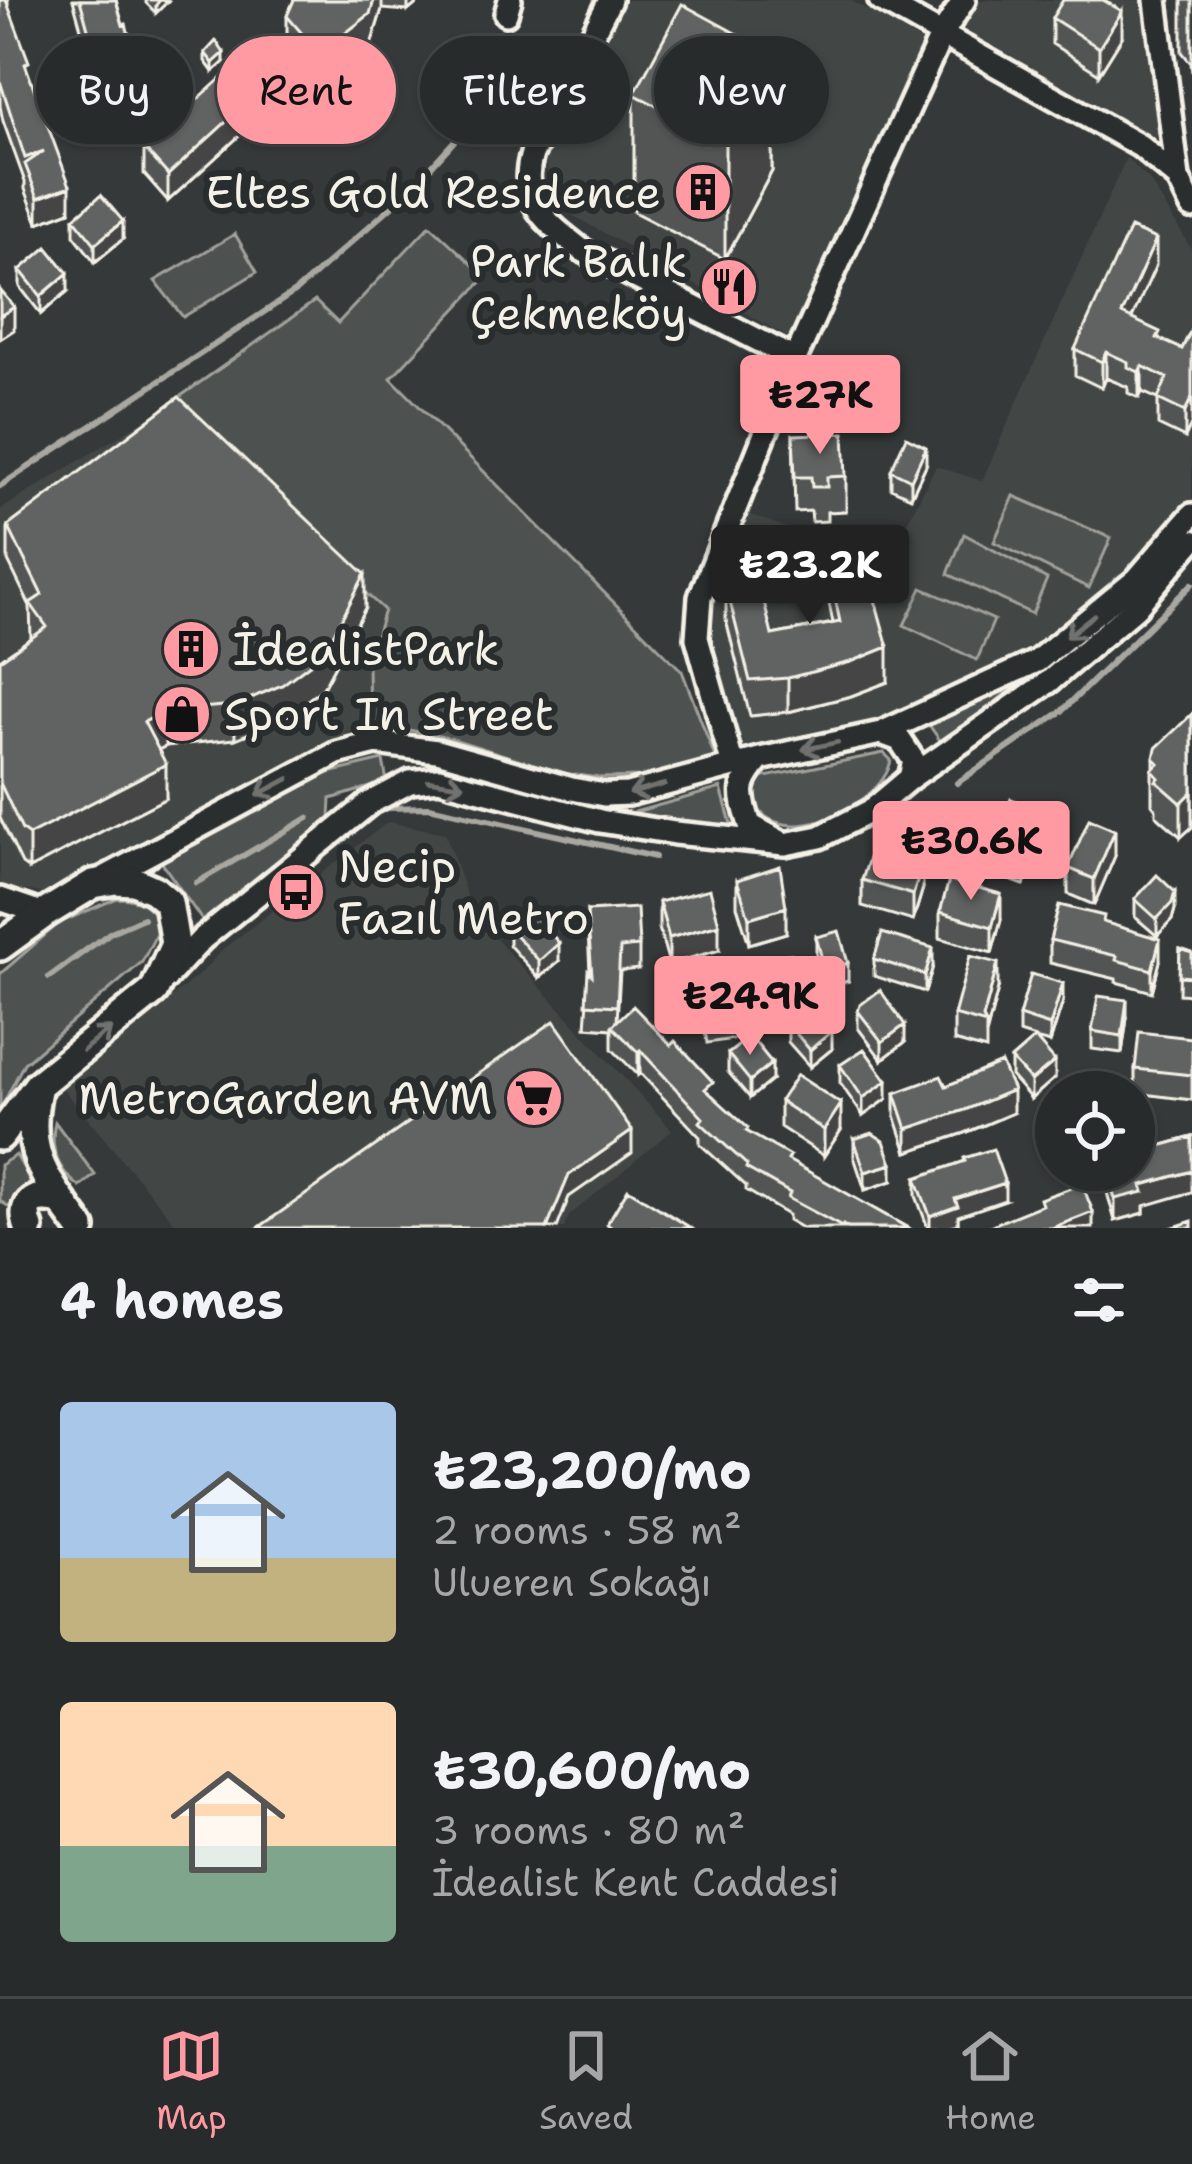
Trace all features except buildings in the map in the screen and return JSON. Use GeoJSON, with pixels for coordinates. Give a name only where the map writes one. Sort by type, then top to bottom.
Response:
{"type":"FeatureCollection","features":[{"type":"Feature","properties":{"kind":"main road"},"geometry":{"type":"LineString","coordinates":[[0,946],[93,884],[116,880],[134,881],[168,902],[175,944],[154,991],[38,1085],[0,1136]]}},
{"type":"Feature","properties":{"kind":"main road"},"geometry":{"type":"LineString","coordinates":[[38,1085],[31,1134],[46,1180],[81,1228]]}},
{"type":"Feature","properties":{"kind":"main road"},"geometry":{"type":"LineString","coordinates":[[27,1228],[26,1207],[34,1199],[61,1200]]}},
{"type":"Feature","properties":{"kind":"main road"},"geometry":{"type":"LineString","coordinates":[[0,1212],[27,1228]]}},
{"type":"Feature","properties":{"kind":"street"},"geometry":{"type":"LineString","coordinates":[[610,0],[532,154],[527,181],[535,205],[582,250],[794,359]]}},
{"type":"Feature","properties":{"kind":"street"},"geometry":{"type":"LineString","coordinates":[[880,0],[1140,146],[1178,178]]}},
{"type":"Feature","properties":{"kind":"street"},"geometry":{"type":"LineString","coordinates":[[733,766],[697,638],[700,597],[794,359],[942,34],[964,0]]}},
{"type":"Feature","properties":{"kind":"street"},"geometry":{"type":"LineString","coordinates":[[1156,0],[1178,178],[1192,206]]}},
{"type":"Feature","properties":{"kind":"street"},"geometry":{"type":"LineString","coordinates":[[93,884],[337,754],[376,743],[437,752],[572,789],[628,794],[880,733],[1037,661],[1136,580],[1192,515]]}},
{"type":"Feature","properties":{"kind":"street"},"geometry":{"type":"LineString","coordinates":[[154,991],[202,939],[370,802],[410,782],[439,779],[600,821],[675,833],[784,844],[820,838],[872,810],[910,778],[1050,681],[1136,607],[1192,542]]}},
{"type":"Feature","properties":{"kind":"street"},"geometry":{"type":"LineString","coordinates":[[880,733],[900,740],[914,761],[910,778]]}},
{"type":"Feature","properties":{"kind":"street"},"geometry":{"type":"LineString","coordinates":[[760,759],[745,777],[740,794],[750,825],[784,844]]}},
{"type":"Feature","properties":{"kind":"street"},"geometry":{"type":"LineString","coordinates":[[0,899],[44,914]]}},
{"type":"Feature","properties":{"kind":"shaded area"},"geometry":{"type":"Polygon","coordinates":[[[627,0],[850,0],[944,55],[793,340],[553,204],[544,153],[549,144],[630,144],[630,36],[607,36],[627,0]]]}},
{"type":"Feature","properties":{"kind":"shaded area"},"geometry":{"type":"Polygon","coordinates":[[[978,0],[1142,0],[1164,128],[1155,137],[961,27],[978,0]]]}},
{"type":"Feature","properties":{"kind":"shaded area"},"geometry":{"type":"Polygon","coordinates":[[[1126,158],[1149,180],[1192,250],[1192,502],[1129,573],[996,668],[856,728],[741,751],[705,619],[749,514],[818,540],[908,521],[936,466],[982,481],[1126,158]]]}},
{"type":"Feature","properties":{"kind":"shaded area"},"geometry":{"type":"Polygon","coordinates":[[[430,225],[486,277],[391,378],[682,671],[716,760],[643,777],[599,778],[562,773],[453,739],[369,722],[368,664],[384,610],[164,408],[315,301],[338,323],[430,225]]]}},
{"type":"Feature","properties":{"kind":"shaded area"},"geometry":{"type":"Polygon","coordinates":[[[235,234],[257,272],[183,317],[155,281],[235,234]]]}},
{"type":"Feature","properties":{"kind":"shaded area","name":"İdealistPark"},"geometry":{"type":"Polygon","coordinates":[[[164,408],[384,611],[368,664],[369,722],[46,894],[2,886],[0,510],[164,408]]]}},
{"type":"Feature","properties":{"kind":"shaded area"},"geometry":{"type":"Polygon","coordinates":[[[1014,496],[1111,538],[1089,588],[994,542],[1014,496]]]}},
{"type":"Feature","properties":{"kind":"shaded area"},"geometry":{"type":"Polygon","coordinates":[[[964,534],[1047,579],[1032,614],[948,574],[964,534]]]}},
{"type":"Feature","properties":{"kind":"shaded area"},"geometry":{"type":"Polygon","coordinates":[[[922,588],[994,620],[977,660],[904,625],[922,588]]]}},
{"type":"Feature","properties":{"kind":"shaded area"},"geometry":{"type":"Polygon","coordinates":[[[1024,678],[944,746],[927,722],[1024,678]]]}},
{"type":"Feature","properties":{"kind":"shaded area"},"geometry":{"type":"Polygon","coordinates":[[[884,753],[891,760],[883,779],[847,810],[823,820],[799,825],[778,822],[760,812],[750,791],[760,778],[884,753]]]}},
{"type":"Feature","properties":{"kind":"shaded area"},"geometry":{"type":"Polygon","coordinates":[[[383,760],[387,782],[331,799],[330,818],[206,926],[160,860],[329,773],[383,760]]]}},
{"type":"Feature","properties":{"kind":"shaded area"},"geometry":{"type":"Polygon","coordinates":[[[721,788],[732,827],[631,813],[721,788]]]}},
{"type":"Feature","properties":{"kind":"shaded area"},"geometry":{"type":"Polygon","coordinates":[[[388,822],[445,833],[473,914],[672,1130],[569,1216],[564,1228],[179,1228],[63,1089],[224,948],[388,822]]]}},
{"type":"Feature","properties":{"kind":"shaded area"},"geometry":{"type":"Polygon","coordinates":[[[117,898],[143,904],[162,923],[142,962],[24,1063],[0,1110],[0,974],[59,923],[117,898]]]}},
{"type":"Feature","properties":{"kind":"shaded area"},"geometry":{"type":"Polygon","coordinates":[[[55,1122],[95,1175],[80,1187],[57,1159],[55,1122]]]}},
{"type":"Feature","properties":{"kind":"shaded area"},"geometry":{"type":"Polygon","coordinates":[[[16,1155],[35,1188],[14,1210],[0,1201],[0,1165],[16,1155]]]}},
{"type":"Feature","properties":{"kind":"waterway"},"geometry":{"type":"LineString","coordinates":[[0,486],[296,291],[409,191],[451,144]]}},
{"type":"Feature","properties":{"kind":"waterway"},"geometry":{"type":"LineString","coordinates":[[957,783],[1062,711],[1192,584]]}},
{"type":"Feature","properties":{"kind":"waterway"},"geometry":{"type":"LineString","coordinates":[[389,808],[429,807],[655,857]]}},
{"type":"Feature","properties":{"kind":"waterway"},"geometry":{"type":"LineString","coordinates":[[196,883],[308,818]]}},
{"type":"Feature","properties":{"kind":"waterway"},"geometry":{"type":"LineString","coordinates":[[49,977],[111,932],[143,918]]}},
{"type":"Feature","properties":{"kind":"place","name":"Eltes Gold Residence"},"geometry":{"type":"Point","coordinates":[703,192]}},
{"type":"Feature","properties":{"kind":"place","name":"Park Balık Çekmeköy"},"geometry":{"type":"Point","coordinates":[729,287]}},
{"type":"Feature","properties":{"kind":"place","name":"İdealistPark"},"geometry":{"type":"Point","coordinates":[191,649]}},
{"type":"Feature","properties":{"kind":"place","name":"Sport In Street"},"geometry":{"type":"Point","coordinates":[182,714]}},
{"type":"Feature","properties":{"kind":"place","name":"Necip Fazıl Metro"},"geometry":{"type":"Point","coordinates":[296,892]}},
{"type":"Feature","properties":{"kind":"place","name":"MetroGarden AVM"},"geometry":{"type":"Point","coordinates":[534,1098]}}]}
